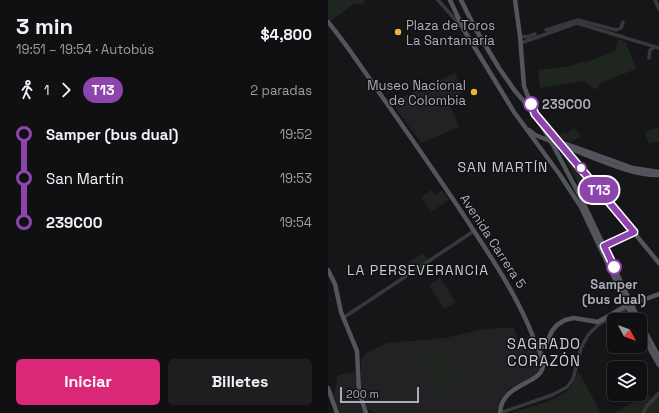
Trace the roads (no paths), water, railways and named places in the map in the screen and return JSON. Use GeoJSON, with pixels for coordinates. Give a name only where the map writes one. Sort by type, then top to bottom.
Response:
{"type":"FeatureCollection","features":[{"type":"Feature","properties":{"kind":"main road"},"geometry":{"type":"LineString","coordinates":[[450,0],[464,30],[504,97],[581,207],[629,306],[634,313]]}},
{"type":"Feature","properties":{"kind":"main road"},"geometry":{"type":"LineString","coordinates":[[461,0],[475,28],[506,80],[535,114],[554,141],[581,198],[632,313]]}},
{"type":"Feature","properties":{"kind":"main road"},"geometry":{"type":"LineString","coordinates":[[515,0],[521,43],[524,86],[535,114]]}},
{"type":"Feature","properties":{"kind":"main road","name":"Avenida Carrera 5"},"geometry":{"type":"LineString","coordinates":[[328,22],[413,139],[499,269],[527,319],[543,362],[543,367],[541,373],[536,378],[516,388],[509,394],[501,404],[500,413]]}},
{"type":"Feature","properties":{"kind":"main road"},"geometry":{"type":"LineString","coordinates":[[504,97],[531,132],[633,168],[659,172]]}},
{"type":"Feature","properties":{"kind":"main road"},"geometry":{"type":"LineString","coordinates":[[554,141],[574,160],[659,264]]}},
{"type":"Feature","properties":{"kind":"main road"},"geometry":{"type":"LineString","coordinates":[[561,146],[631,171],[647,175],[659,175]]}},
{"type":"Feature","properties":{"kind":"main road"},"geometry":{"type":"LineString","coordinates":[[574,160],[574,155],[579,152]]}},
{"type":"Feature","properties":{"kind":"main road"},"geometry":{"type":"LineString","coordinates":[[328,270],[335,284],[343,318],[357,351],[359,392],[366,413]]}},
{"type":"Feature","properties":{"kind":"main road"},"geometry":{"type":"LineString","coordinates":[[536,343],[540,346],[545,346],[552,331],[557,325],[565,320],[574,318],[596,323],[629,306],[659,294]]}},
{"type":"Feature","properties":{"kind":"main road"},"geometry":{"type":"LineString","coordinates":[[647,334],[659,357]]}},
{"type":"Feature","properties":{"kind":"main road"},"geometry":{"type":"LineString","coordinates":[[647,344],[659,365]]}},
{"type":"Feature","properties":{"kind":"main road"},"geometry":{"type":"LineString","coordinates":[[328,388],[338,413]]}},
{"type":"Feature","properties":{"kind":"street"},"geometry":{"type":"LineString","coordinates":[[438,0],[464,30]]}},
{"type":"Feature","properties":{"kind":"street"},"geometry":{"type":"LineString","coordinates":[[655,0],[659,9]]}},
{"type":"Feature","properties":{"kind":"street"},"geometry":{"type":"LineString","coordinates":[[520,36],[527,37],[564,24],[579,22],[616,30],[621,28],[623,22]]}},
{"type":"Feature","properties":{"kind":"street"},"geometry":{"type":"LineString","coordinates":[[521,43],[579,22],[658,47]]}},
{"type":"Feature","properties":{"kind":"street"},"geometry":{"type":"LineString","coordinates":[[649,58],[650,50],[658,47]]}},
{"type":"Feature","properties":{"kind":"street"},"geometry":{"type":"LineString","coordinates":[[343,318],[474,231]]}},
{"type":"Feature","properties":{"kind":"street"},"geometry":{"type":"LineString","coordinates":[[500,413],[565,389],[573,379],[585,338],[596,323]]}},
{"type":"Feature","properties":{"kind":"street"},"geometry":{"type":"LineString","coordinates":[[643,413],[647,406],[659,393]]}},
{"type":"Feature","properties":{"kind":"place","name":"Plaza de Toros La Santamaría"},"geometry":{"type":"Point","coordinates":[398,32]}},
{"type":"Feature","properties":{"kind":"place","name":"Museo Nacional de Colombia"},"geometry":{"type":"Point","coordinates":[474,92]}},
{"type":"Feature","properties":{"kind":"place","name":"239C00"},"geometry":{"type":"Point","coordinates":[531,104]}},
{"type":"Feature","properties":{"kind":"place","name":"Samper (bus dual)"},"geometry":{"type":"Point","coordinates":[614,267]}},
{"type":"Feature","properties":{"kind":"district","name":"SAN MARTÍN"},"geometry":{"type":"Point","coordinates":[503,167]}},
{"type":"Feature","properties":{"kind":"district","name":"LA PERSEVERANCIA"},"geometry":{"type":"Point","coordinates":[418,270]}},
{"type":"Feature","properties":{"kind":"district","name":"SAGRADO CORAZÓN"},"geometry":{"type":"Point","coordinates":[544,352]}}]}
